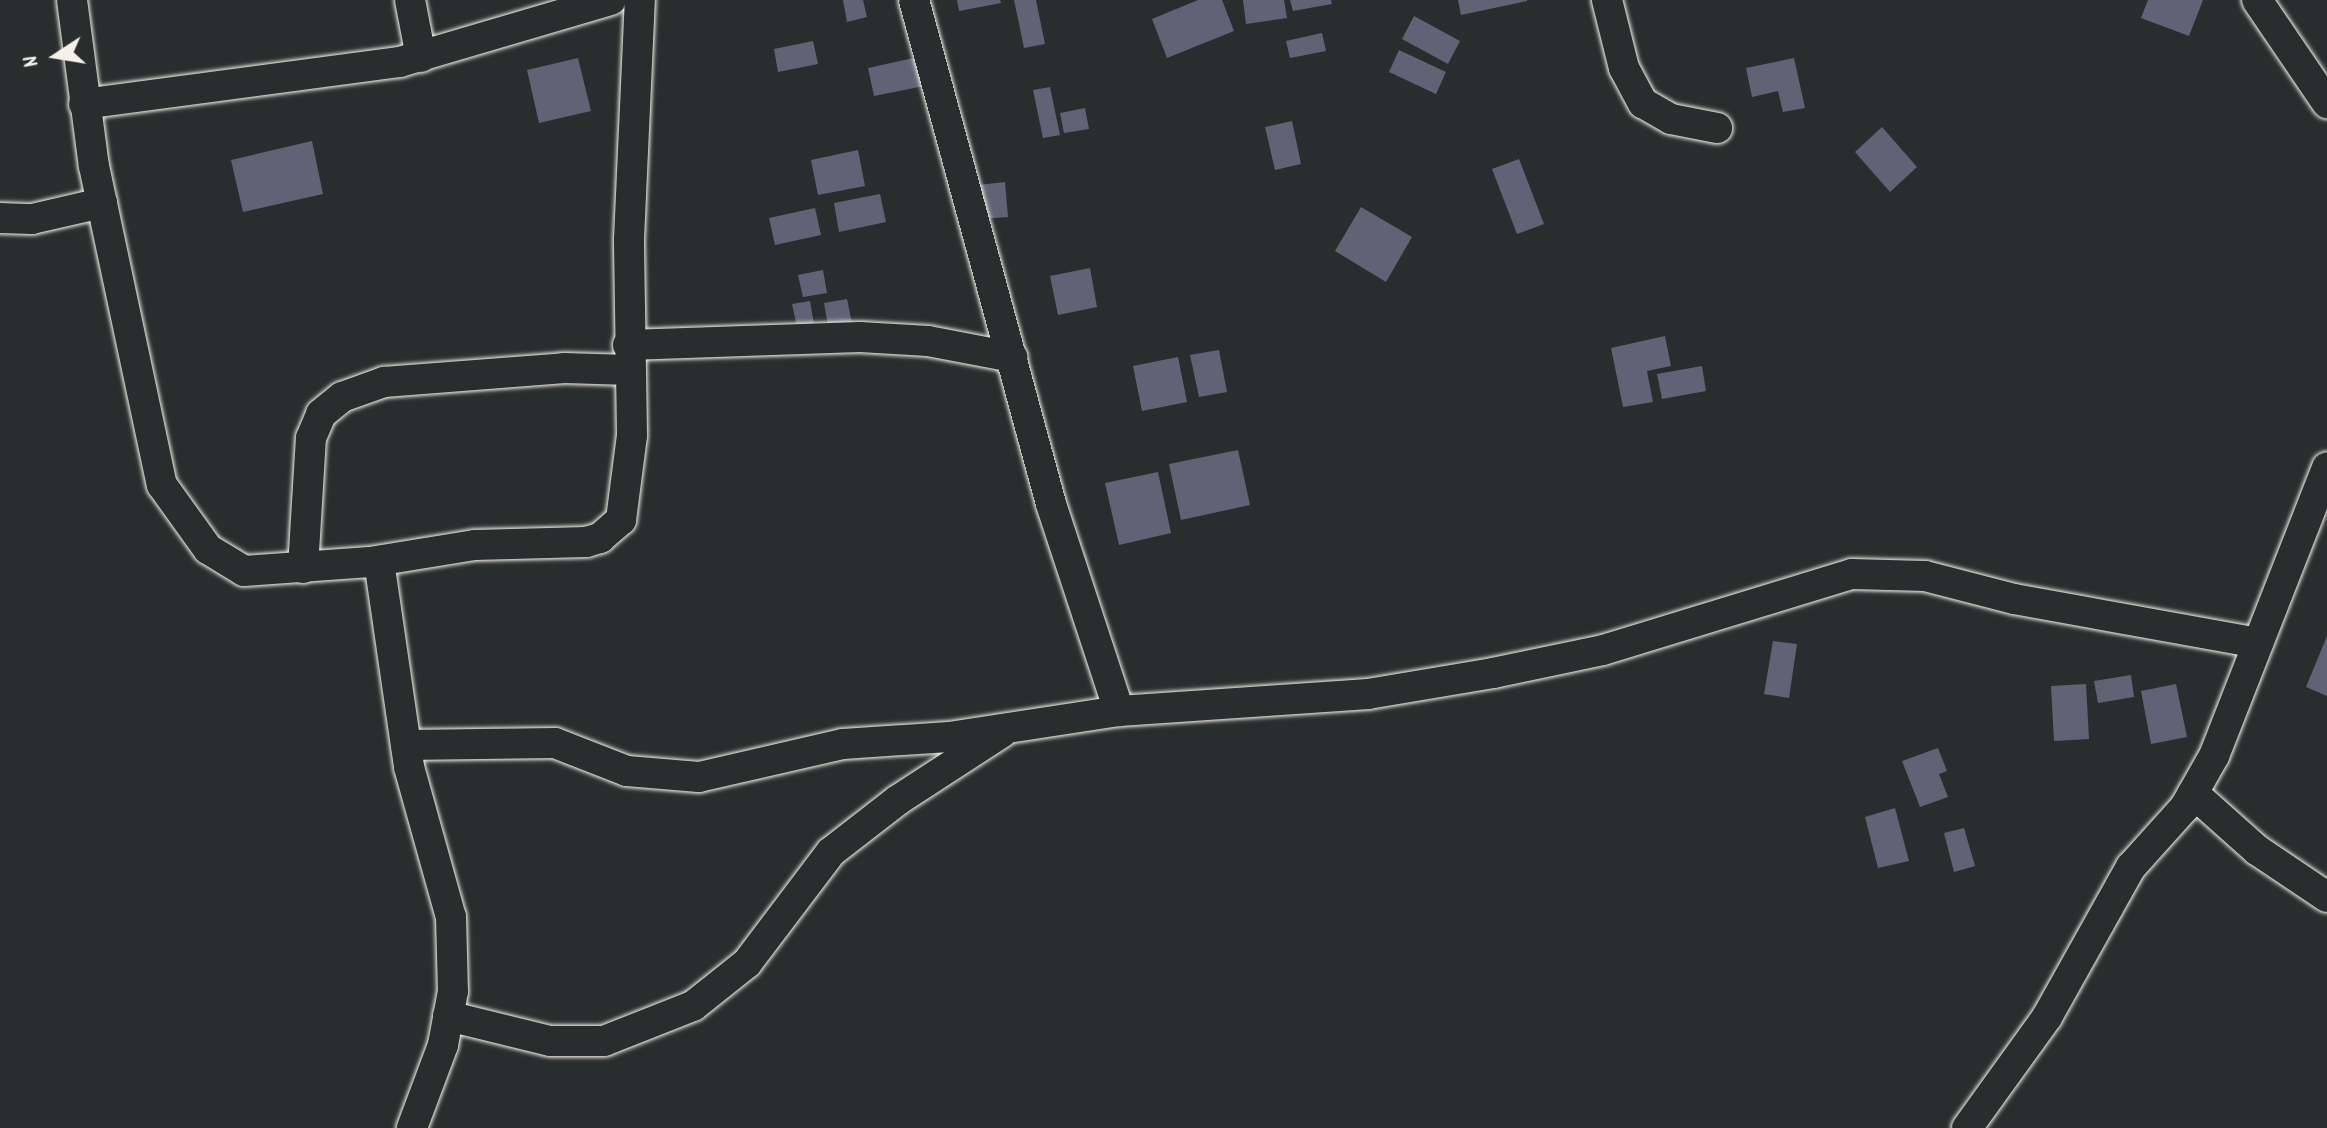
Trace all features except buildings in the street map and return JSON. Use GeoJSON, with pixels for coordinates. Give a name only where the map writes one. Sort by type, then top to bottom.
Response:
{"type":"FeatureCollection","features":[{"type":"Feature","properties":{"kind":"street"},"geometry":{"type":"LineString","coordinates":[[72,0],[84,104],[102,203],[162,485],[208,549],[244,571],[379,561],[475,545],[586,542],[609,532],[621,520],[630,470],[628,358],[640,0]]}},
{"type":"Feature","properties":{"kind":"street"},"geometry":{"type":"LineString","coordinates":[[410,0],[421,57]]}},
{"type":"Feature","properties":{"kind":"street"},"geometry":{"type":"LineString","coordinates":[[84,104],[421,57],[611,0]]}},
{"type":"Feature","properties":{"kind":"street"},"geometry":{"type":"LineString","coordinates":[[914,0],[1081,605],[1119,711]]}},
{"type":"Feature","properties":{"kind":"street"},"geometry":{"type":"LineString","coordinates":[[1607,0],[1624,68],[1643,103],[1671,119],[1717,128]]}},
{"type":"Feature","properties":{"kind":"street"},"geometry":{"type":"LineString","coordinates":[[2257,0],[2327,103]]}},
{"type":"Feature","properties":{"kind":"street"},"geometry":{"type":"LineString","coordinates":[[0,218],[32,219],[102,203]]}},
{"type":"Feature","properties":{"kind":"street"},"geometry":{"type":"LineString","coordinates":[[303,568],[311,438],[321,414],[342,397],[384,382],[564,368],[628,358],[860,337],[928,341],[1012,357]]}},
{"type":"Feature","properties":{"kind":"street"},"geometry":{"type":"LineString","coordinates":[[1967,1128],[2047,1017],[2131,867],[2193,793],[2214,756],[2325,476]]}},
{"type":"Feature","properties":{"kind":"street"},"geometry":{"type":"LineString","coordinates":[[379,561],[406,745],[451,917],[448,1016],[443,1045],[412,1128]]}},
{"type":"Feature","properties":{"kind":"street"},"geometry":{"type":"LineString","coordinates":[[406,745],[555,743],[627,771],[699,777],[843,744],[949,737],[1119,711],[1368,694],[1493,673],[1603,650],[1852,574],[1925,576],[2014,599],[2258,643]]}},
{"type":"Feature","properties":{"kind":"street"},"geometry":{"type":"LineString","coordinates":[[448,1016],[550,1041],[604,1041],[693,1006],[747,963],[831,852],[898,800],[1012,726]]}},
{"type":"Feature","properties":{"kind":"street"},"geometry":{"type":"LineString","coordinates":[[2193,793],[2257,850],[2327,897]]}}]}
